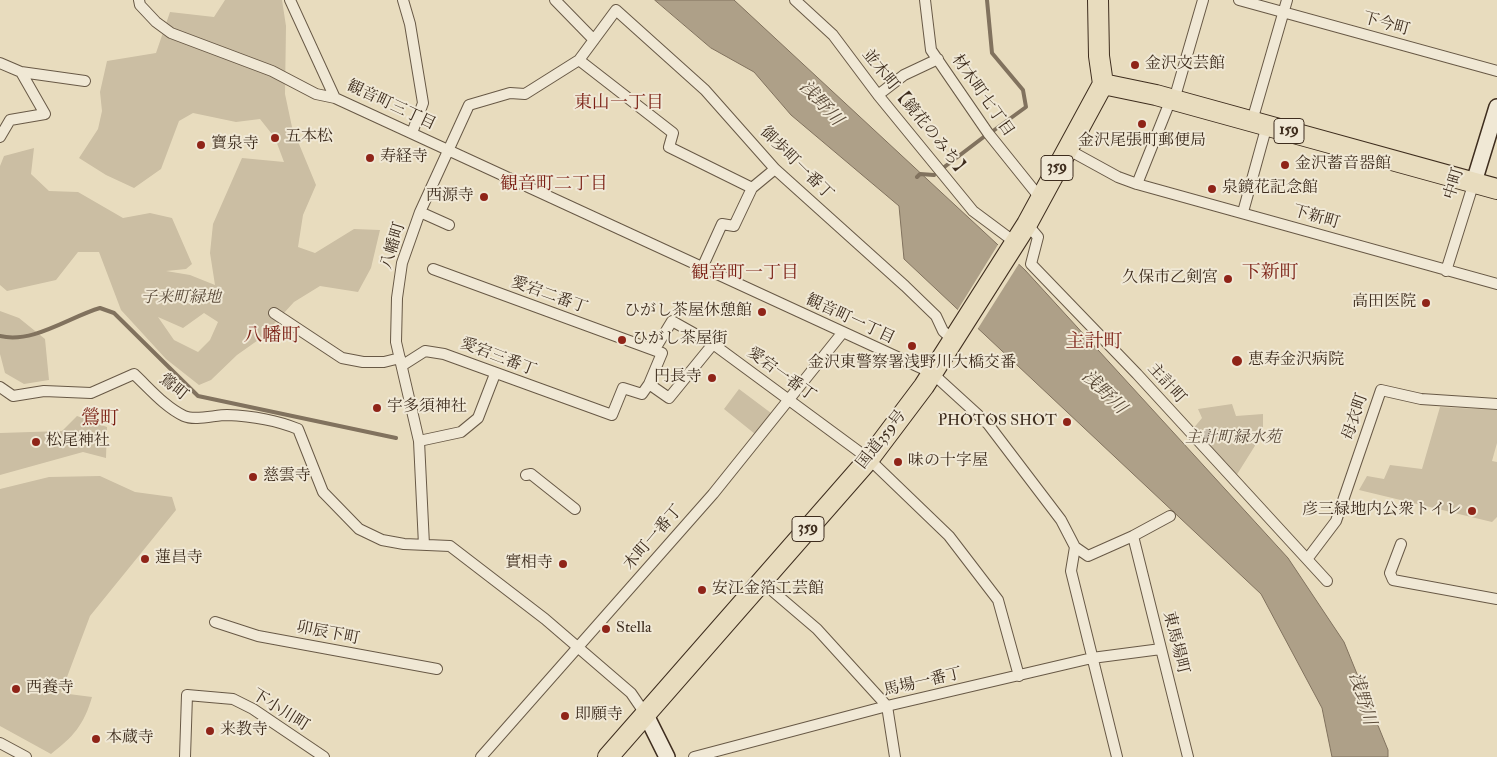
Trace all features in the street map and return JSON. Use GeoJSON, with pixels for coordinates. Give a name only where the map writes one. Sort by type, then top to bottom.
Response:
{"type":"FeatureCollection","features":[{"type":"Feature","properties":{"kind":"highway"},"geometry":{"type":"LineString","coordinates":[[1098,0],[1099,56],[1103,84]]}},
{"type":"Feature","properties":{"kind":"highway","name":"159"},"geometry":{"type":"LineString","coordinates":[[1103,84],[1172,99],[1497,189]]}},
{"type":"Feature","properties":{"kind":"highway","name":"国道359号"},"geometry":{"type":"LineString","coordinates":[[608,757],[869,459],[932,373],[1013,247],[1033,231],[1041,200],[1103,84]]}},
{"type":"Feature","properties":{"kind":"street"},"geometry":{"type":"LineString","coordinates":[[140,0],[140,5],[156,22],[171,33],[272,71],[316,94],[335,98]]}},
{"type":"Feature","properties":{"kind":"street","name":"観音町三丁目"},"geometry":{"type":"LineString","coordinates":[[290,0],[335,98],[449,150]]}},
{"type":"Feature","properties":{"kind":"street"},"geometry":{"type":"LineString","coordinates":[[403,0],[410,24],[423,103],[412,133]]}},
{"type":"Feature","properties":{"kind":"street"},"geometry":{"type":"LineString","coordinates":[[555,0],[594,40],[579,60],[673,132],[669,147],[752,188]]}},
{"type":"Feature","properties":{"kind":"street","name":"並木町【鏡花のみち】"},"geometry":{"type":"LineString","coordinates":[[795,0],[832,35],[878,96],[973,211],[1013,247]]}},
{"type":"Feature","properties":{"kind":"street","name":"材木町七丁目"},"geometry":{"type":"LineString","coordinates":[[925,0],[931,50],[988,133],[1041,200]]}},
{"type":"Feature","properties":{"kind":"street"},"geometry":{"type":"LineString","coordinates":[[1137,184],[1172,99],[1203,0]]}},
{"type":"Feature","properties":{"kind":"street","name":"下今町"},"geometry":{"type":"LineString","coordinates":[[1239,0],[1497,71]]}},
{"type":"Feature","properties":{"kind":"street"},"geometry":{"type":"LineString","coordinates":[[1243,212],[1282,13],[1287,0]]}},
{"type":"Feature","properties":{"kind":"street","name":"御歩町一番丁"},"geometry":{"type":"LineString","coordinates":[[594,40],[616,10],[705,90],[775,169],[905,286],[936,316],[943,331],[955,337]]}},
{"type":"Feature","properties":{"kind":"street"},"geometry":{"type":"LineString","coordinates":[[878,96],[904,75],[938,59]]}},
{"type":"Feature","properties":{"kind":"street","name":"八幡町"},"geometry":{"type":"LineString","coordinates":[[424,545],[418,441],[402,362],[396,342],[396,298],[402,263],[420,212],[469,105],[510,93],[525,94],[579,60]]}},
{"type":"Feature","properties":{"kind":"street"},"geometry":{"type":"LineString","coordinates":[[0,63],[21,72],[85,80]]}},
{"type":"Feature","properties":{"kind":"street"},"geometry":{"type":"LineString","coordinates":[[0,137],[10,120],[45,114],[21,72]]}},
{"type":"Feature","properties":{"kind":"street","name":"中町"},"geometry":{"type":"LineString","coordinates":[[1446,271],[1497,108]]}},
{"type":"Feature","properties":{"kind":"street","name":"下新町"},"geometry":{"type":"LineString","coordinates":[[1067,149],[1118,177],[1137,184],[1497,284]]}},
{"type":"Feature","properties":{"kind":"street"},"geometry":{"type":"LineString","coordinates":[[449,150],[702,268],[722,224],[734,226],[752,188],[775,169]]}},
{"type":"Feature","properties":{"kind":"street"},"geometry":{"type":"LineString","coordinates":[[420,212],[449,225]]}},
{"type":"Feature","properties":{"kind":"street","name":"主計町"},"geometry":{"type":"LineString","coordinates":[[1033,231],[1031,264],[1137,374],[1308,558],[1327,581]]}},
{"type":"Feature","properties":{"kind":"street","name":"観音町一丁目"},"geometry":{"type":"LineString","coordinates":[[702,268],[932,373]]}},
{"type":"Feature","properties":{"kind":"street","name":"愛宕二番丁"},"geometry":{"type":"LineString","coordinates":[[433,270],[655,349]]}},
{"type":"Feature","properties":{"kind":"street"},"geometry":{"type":"LineString","coordinates":[[274,313],[342,358],[364,362],[402,362]]}},
{"type":"Feature","properties":{"kind":"street","name":"愛宕一番丁"},"geometry":{"type":"LineString","coordinates":[[655,349],[672,321],[713,344],[789,398],[869,459],[949,536],[998,600],[1018,676]]}},
{"type":"Feature","properties":{"kind":"street","name":"木町一番丁"},"geometry":{"type":"LineString","coordinates":[[481,757],[719,487],[843,332]]}},
{"type":"Feature","properties":{"kind":"street"},"geometry":{"type":"LineString","coordinates":[[655,349],[662,353],[649,384],[669,398],[713,344]]}},
{"type":"Feature","properties":{"kind":"street","name":"愛宕三番丁"},"geometry":{"type":"LineString","coordinates":[[402,362],[425,351],[449,356],[612,415],[623,388],[642,394],[649,384]]}},
{"type":"Feature","properties":{"kind":"street"},"geometry":{"type":"LineString","coordinates":[[932,373],[988,424],[1061,520],[1075,547],[1088,556],[1133,536],[1170,516]]}},
{"type":"Feature","properties":{"kind":"street","name":"鶯町"},"geometry":{"type":"LineString","coordinates":[[0,387],[14,396],[44,392],[91,393],[134,374],[165,404],[186,418],[226,415],[278,421],[298,429],[323,492],[359,529],[382,540],[424,545]]}},
{"type":"Feature","properties":{"kind":"street"},"geometry":{"type":"LineString","coordinates":[[418,441],[461,432],[478,418],[496,374]]}},
{"type":"Feature","properties":{"kind":"street","name":"母衣町"},"geometry":{"type":"LineString","coordinates":[[1308,558],[1336,522],[1381,390],[1419,399],[1497,404]]}},
{"type":"Feature","properties":{"kind":"street"},"geometry":{"type":"LineString","coordinates":[[526,475],[531,474],[576,509]]}},
{"type":"Feature","properties":{"kind":"street","name":"東馬場町"},"geometry":{"type":"LineString","coordinates":[[1133,536],[1188,757]]}},
{"type":"Feature","properties":{"kind":"street"},"geometry":{"type":"LineString","coordinates":[[1401,544],[1390,573],[1393,580],[1497,599]]}},
{"type":"Feature","properties":{"kind":"street"},"geometry":{"type":"LineString","coordinates":[[424,545],[450,546],[577,647],[631,693],[646,715],[667,757]]}},
{"type":"Feature","properties":{"kind":"street"},"geometry":{"type":"LineString","coordinates":[[1075,547],[1070,571],[1117,757]]}},
{"type":"Feature","properties":{"kind":"street"},"geometry":{"type":"LineString","coordinates":[[762,582],[817,629],[887,706],[895,757]]}},
{"type":"Feature","properties":{"kind":"street","name":"卯辰下町"},"geometry":{"type":"LineString","coordinates":[[215,622],[258,636],[437,669]]}},
{"type":"Feature","properties":{"kind":"street","name":"馬場一番丁"},"geometry":{"type":"LineString","coordinates":[[694,757],[887,706],[1092,658],[1161,649]]}},
{"type":"Feature","properties":{"kind":"street","name":"下小川町"},"geometry":{"type":"LineString","coordinates":[[185,757],[187,694],[233,699],[253,709],[324,757]]}},
{"type":"Feature","properties":{"kind":"street"},"geometry":{"type":"LineString","coordinates":[[0,743],[26,757]]}},
{"type":"Feature","properties":{"kind":"green space","name":"子来町緑地"},"geometry":{"type":"Polygon","coordinates":[[[225,0],[282,0],[286,26],[285,94],[292,127],[316,185],[303,215],[298,247],[315,253],[354,229],[380,230],[371,268],[358,292],[320,286],[294,302],[261,338],[237,355],[211,380],[199,385],[166,359],[121,310],[99,252],[78,252],[56,280],[7,291],[0,285],[0,166],[4,156],[34,148],[31,174],[49,191],[78,192],[123,218],[150,213],[172,218],[192,264],[186,269],[166,271],[190,275],[215,285],[210,253],[213,224],[242,158],[284,162],[275,138],[260,119],[236,122],[193,113],[179,121],[161,169],[134,188],[106,175],[79,158],[98,129],[102,111],[100,92],[107,61],[156,53],[170,12],[214,17],[225,0]],[[204,313],[183,328],[158,317],[174,340],[198,352],[210,340],[218,322],[204,313]]]}},
{"type":"Feature","properties":{"kind":"green space"},"geometry":{"type":"Polygon","coordinates":[[[0,311],[19,318],[45,339],[49,380],[24,384],[5,373],[0,354],[0,311]]]}},
{"type":"Feature","properties":{"kind":"green space"},"geometry":{"type":"Polygon","coordinates":[[[739,389],[771,413],[755,434],[724,409],[739,389]]]}},
{"type":"Feature","properties":{"kind":"green space","name":"主計町緑水苑"},"geometry":{"type":"Polygon","coordinates":[[[1232,404],[1236,416],[1263,414],[1263,433],[1236,476],[1192,430],[1202,418],[1198,409],[1232,404]]]}},
{"type":"Feature","properties":{"kind":"green space"},"geometry":{"type":"Polygon","coordinates":[[[1440,407],[1497,410],[1497,443],[1492,461],[1497,462],[1497,517],[1492,522],[1359,490],[1367,476],[1384,479],[1390,465],[1422,469],[1440,407]]]}},
{"type":"Feature","properties":{"kind":"green space"},"geometry":{"type":"Polygon","coordinates":[[[77,416],[107,427],[106,458],[83,452],[0,475],[0,433],[62,431],[77,416]]]}},
{"type":"Feature","properties":{"kind":"green space"},"geometry":{"type":"Polygon","coordinates":[[[100,476],[135,492],[172,497],[176,510],[90,616],[61,693],[92,697],[77,730],[51,754],[0,726],[0,489],[49,477],[100,476]]]}},
{"type":"Feature","properties":{"kind":"water","name":"浅野川"},"geometry":{"type":"Polygon","coordinates":[[[655,0],[734,0],[1025,270],[1288,558],[1344,642],[1388,750],[1388,757],[1332,757],[1322,708],[1261,594],[904,259],[899,206],[791,115],[754,72],[711,48],[655,0]]]}},
{"type":"Feature","properties":{"kind":"pier"},"geometry":{"type":"Polygon","coordinates":[[[999,243],[1020,262],[977,330],[957,311],[999,243]]]}},
{"type":"Feature","properties":{"kind":"waterway"},"geometry":{"type":"LineString","coordinates":[[987,0],[992,53],[1023,90],[1026,107],[993,131]]}},
{"type":"Feature","properties":{"kind":"waterway"},"geometry":{"type":"LineString","coordinates":[[943,168],[985,136]]}},
{"type":"Feature","properties":{"kind":"waterway"},"geometry":{"type":"LineString","coordinates":[[917,177],[920,174],[934,175]]}},
{"type":"Feature","properties":{"kind":"waterway"},"geometry":{"type":"LineString","coordinates":[[0,336],[25,336],[38,333],[100,308],[114,313],[198,396],[396,438]]}},
{"type":"Feature","properties":{"kind":"place","name":"金沢文芸館"},"geometry":{"type":"Point","coordinates":[1135,65]}},
{"type":"Feature","properties":{"kind":"place","name":"金沢尾張町郵便局"},"geometry":{"type":"Point","coordinates":[1142,124]}},
{"type":"Feature","properties":{"kind":"place","name":"五本松"},"geometry":{"type":"Point","coordinates":[275,138]}},
{"type":"Feature","properties":{"kind":"place","name":"寶泉寺"},"geometry":{"type":"Point","coordinates":[201,145]}},
{"type":"Feature","properties":{"kind":"place","name":"寿経寺"},"geometry":{"type":"Point","coordinates":[370,158]}},
{"type":"Feature","properties":{"kind":"place","name":"金沢蓄音器館"},"geometry":{"type":"Point","coordinates":[1285,165]}},
{"type":"Feature","properties":{"kind":"place","name":"泉鏡花記念館"},"geometry":{"type":"Point","coordinates":[1212,189]}},
{"type":"Feature","properties":{"kind":"place","name":"西源寺"},"geometry":{"type":"Point","coordinates":[484,197]}},
{"type":"Feature","properties":{"kind":"place","name":"久保市乙剣宮"},"geometry":{"type":"Point","coordinates":[1228,279]}},
{"type":"Feature","properties":{"kind":"place","name":"高田医院"},"geometry":{"type":"Point","coordinates":[1426,303]}},
{"type":"Feature","properties":{"kind":"place","name":"ひがし茶屋休憩館"},"geometry":{"type":"Point","coordinates":[762,312]}},
{"type":"Feature","properties":{"kind":"place","name":"ひがし茶屋街"},"geometry":{"type":"Point","coordinates":[622,340]}},
{"type":"Feature","properties":{"kind":"place","name":"金沢東警察署浅野川大橋交番"},"geometry":{"type":"Point","coordinates":[912,346]}},
{"type":"Feature","properties":{"kind":"place","name":"恵寿金沢病院"},"geometry":{"type":"Point","coordinates":[1237,361]}},
{"type":"Feature","properties":{"kind":"place","name":"円長寺"},"geometry":{"type":"Point","coordinates":[712,378]}},
{"type":"Feature","properties":{"kind":"place","name":"宇多須神社"},"geometry":{"type":"Point","coordinates":[377,408]}},
{"type":"Feature","properties":{"kind":"place","name":"PHOTOS SHOT"},"geometry":{"type":"Point","coordinates":[1067,422]}},
{"type":"Feature","properties":{"kind":"place","name":"松尾神社"},"geometry":{"type":"Point","coordinates":[36,442]}},
{"type":"Feature","properties":{"kind":"place","name":"味の十字屋"},"geometry":{"type":"Point","coordinates":[898,462]}},
{"type":"Feature","properties":{"kind":"place","name":"慈雲寺"},"geometry":{"type":"Point","coordinates":[253,477]}},
{"type":"Feature","properties":{"kind":"place","name":"彦三緑地内公衆トイレ"},"geometry":{"type":"Point","coordinates":[1472,511]}},
{"type":"Feature","properties":{"kind":"place","name":"蓮昌寺"},"geometry":{"type":"Point","coordinates":[145,559]}},
{"type":"Feature","properties":{"kind":"place","name":"實相寺"},"geometry":{"type":"Point","coordinates":[563,564]}},
{"type":"Feature","properties":{"kind":"place","name":"安江金箔工芸館"},"geometry":{"type":"Point","coordinates":[702,590]}},
{"type":"Feature","properties":{"kind":"place","name":"Stella"},"geometry":{"type":"Point","coordinates":[606,629]}},
{"type":"Feature","properties":{"kind":"place","name":"西養寺"},"geometry":{"type":"Point","coordinates":[16,689]}},
{"type":"Feature","properties":{"kind":"place","name":"即願寺"},"geometry":{"type":"Point","coordinates":[565,716]}},
{"type":"Feature","properties":{"kind":"place","name":"来教寺"},"geometry":{"type":"Point","coordinates":[210,731]}},
{"type":"Feature","properties":{"kind":"place","name":"本蔵寺"},"geometry":{"type":"Point","coordinates":[96,739]}},
{"type":"Feature","properties":{"kind":"district","name":"東山一丁目"},"geometry":{"type":"Point","coordinates":[619,104]}},
{"type":"Feature","properties":{"kind":"district","name":"観音町二丁目"},"geometry":{"type":"Point","coordinates":[554,185]}},
{"type":"Feature","properties":{"kind":"district","name":"観音町一丁目"},"geometry":{"type":"Point","coordinates":[745,274]}},
{"type":"Feature","properties":{"kind":"district","name":"下新町"},"geometry":{"type":"Point","coordinates":[1270,274]}},
{"type":"Feature","properties":{"kind":"district","name":"八幡町"},"geometry":{"type":"Point","coordinates":[272,337]}},
{"type":"Feature","properties":{"kind":"district","name":"主計町"},"geometry":{"type":"Point","coordinates":[1094,343]}},
{"type":"Feature","properties":{"kind":"district","name":"鶯町"},"geometry":{"type":"Point","coordinates":[100,420]}}]}
